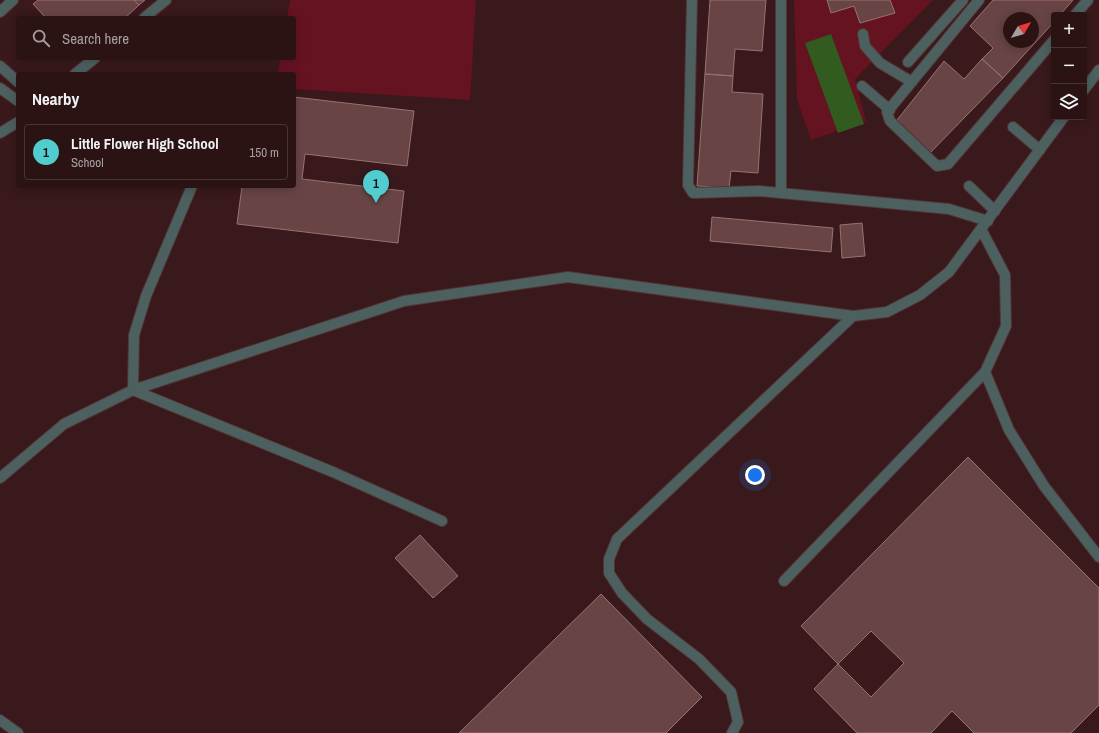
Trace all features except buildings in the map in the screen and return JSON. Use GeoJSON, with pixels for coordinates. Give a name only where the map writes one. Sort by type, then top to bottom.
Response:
{"type":"FeatureCollection","features":[{"type":"Feature","properties":{"kind":"street"},"geometry":{"type":"LineString","coordinates":[[0,12],[12,0]]}},
{"type":"Feature","properties":{"kind":"street"},"geometry":{"type":"LineString","coordinates":[[146,16],[166,0]]}},
{"type":"Feature","properties":{"kind":"street"},"geometry":{"type":"LineString","coordinates":[[692,0],[688,185],[693,193],[759,191],[955,210],[985,225],[1005,274],[1006,326],[985,372],[784,581]]}},
{"type":"Feature","properties":{"kind":"street"},"geometry":{"type":"LineString","coordinates":[[781,0],[781,193]]}},
{"type":"Feature","properties":{"kind":"street"},"geometry":{"type":"LineString","coordinates":[[908,62],[963,0]]}},
{"type":"Feature","properties":{"kind":"street"},"geometry":{"type":"LineString","coordinates":[[979,0],[888,112],[890,121],[938,166],[948,164],[1051,44]]}},
{"type":"Feature","properties":{"kind":"street"},"geometry":{"type":"LineString","coordinates":[[1078,12],[1088,0]]}},
{"type":"Feature","properties":{"kind":"street"},"geometry":{"type":"LineString","coordinates":[[863,34],[865,46],[880,63],[912,82]]}},
{"type":"Feature","properties":{"kind":"street"},"geometry":{"type":"LineString","coordinates":[[78,72],[92,60]]}},
{"type":"Feature","properties":{"kind":"street"},"geometry":{"type":"LineString","coordinates":[[0,66],[16,80]]}},
{"type":"Feature","properties":{"kind":"street"},"geometry":{"type":"LineString","coordinates":[[1087,86],[1099,70]]}},
{"type":"Feature","properties":{"kind":"street"},"geometry":{"type":"LineString","coordinates":[[862,86],[890,110]]}},
{"type":"Feature","properties":{"kind":"street"},"geometry":{"type":"LineString","coordinates":[[0,88],[16,100]]}},
{"type":"Feature","properties":{"kind":"street"},"geometry":{"type":"LineString","coordinates":[[0,478],[64,424],[133,390],[404,301],[568,276],[853,316],[887,312],[920,295],[949,272],[1062,120]]}},
{"type":"Feature","properties":{"kind":"street"},"geometry":{"type":"LineString","coordinates":[[0,133],[16,123]]}},
{"type":"Feature","properties":{"kind":"street"},"geometry":{"type":"LineString","coordinates":[[1013,126],[1040,150]]}},
{"type":"Feature","properties":{"kind":"street"},"geometry":{"type":"LineString","coordinates":[[969,186],[995,211]]}},
{"type":"Feature","properties":{"kind":"street"},"geometry":{"type":"LineString","coordinates":[[133,390],[134,335],[146,296],[191,188]]}},
{"type":"Feature","properties":{"kind":"street"},"geometry":{"type":"LineString","coordinates":[[732,733],[738,722],[731,692],[699,659],[647,620],[622,593],[609,573],[609,559],[616,539],[853,316]]}},
{"type":"Feature","properties":{"kind":"street"},"geometry":{"type":"LineString","coordinates":[[985,372],[1009,430],[1044,486],[1099,557]]}},
{"type":"Feature","properties":{"kind":"street"},"geometry":{"type":"LineString","coordinates":[[133,390],[333,472],[442,521]]}},
{"type":"Feature","properties":{"kind":"street"},"geometry":{"type":"LineString","coordinates":[[0,720],[18,733]]}},
{"type":"Feature","properties":{"kind":"shaded area"},"geometry":{"type":"Polygon","coordinates":[[[290,0],[476,0],[470,100],[296,89],[296,72],[278,72],[280,60],[296,60],[296,16],[287,16],[290,0]]]}},
{"type":"Feature","properties":{"kind":"shaded area"},"geometry":{"type":"Polygon","coordinates":[[[794,0],[933,0],[855,79],[866,121],[811,140],[797,99],[794,0]]]}},
{"type":"Feature","properties":{"kind":"shaded area"},"geometry":{"type":"Polygon","coordinates":[[[831,34],[864,124],[838,133],[805,43],[831,34]]]}},
{"type":"Feature","properties":{"kind":"place","name":"Little Flower High School"},"geometry":{"type":"Point","coordinates":[376,203]}}]}
